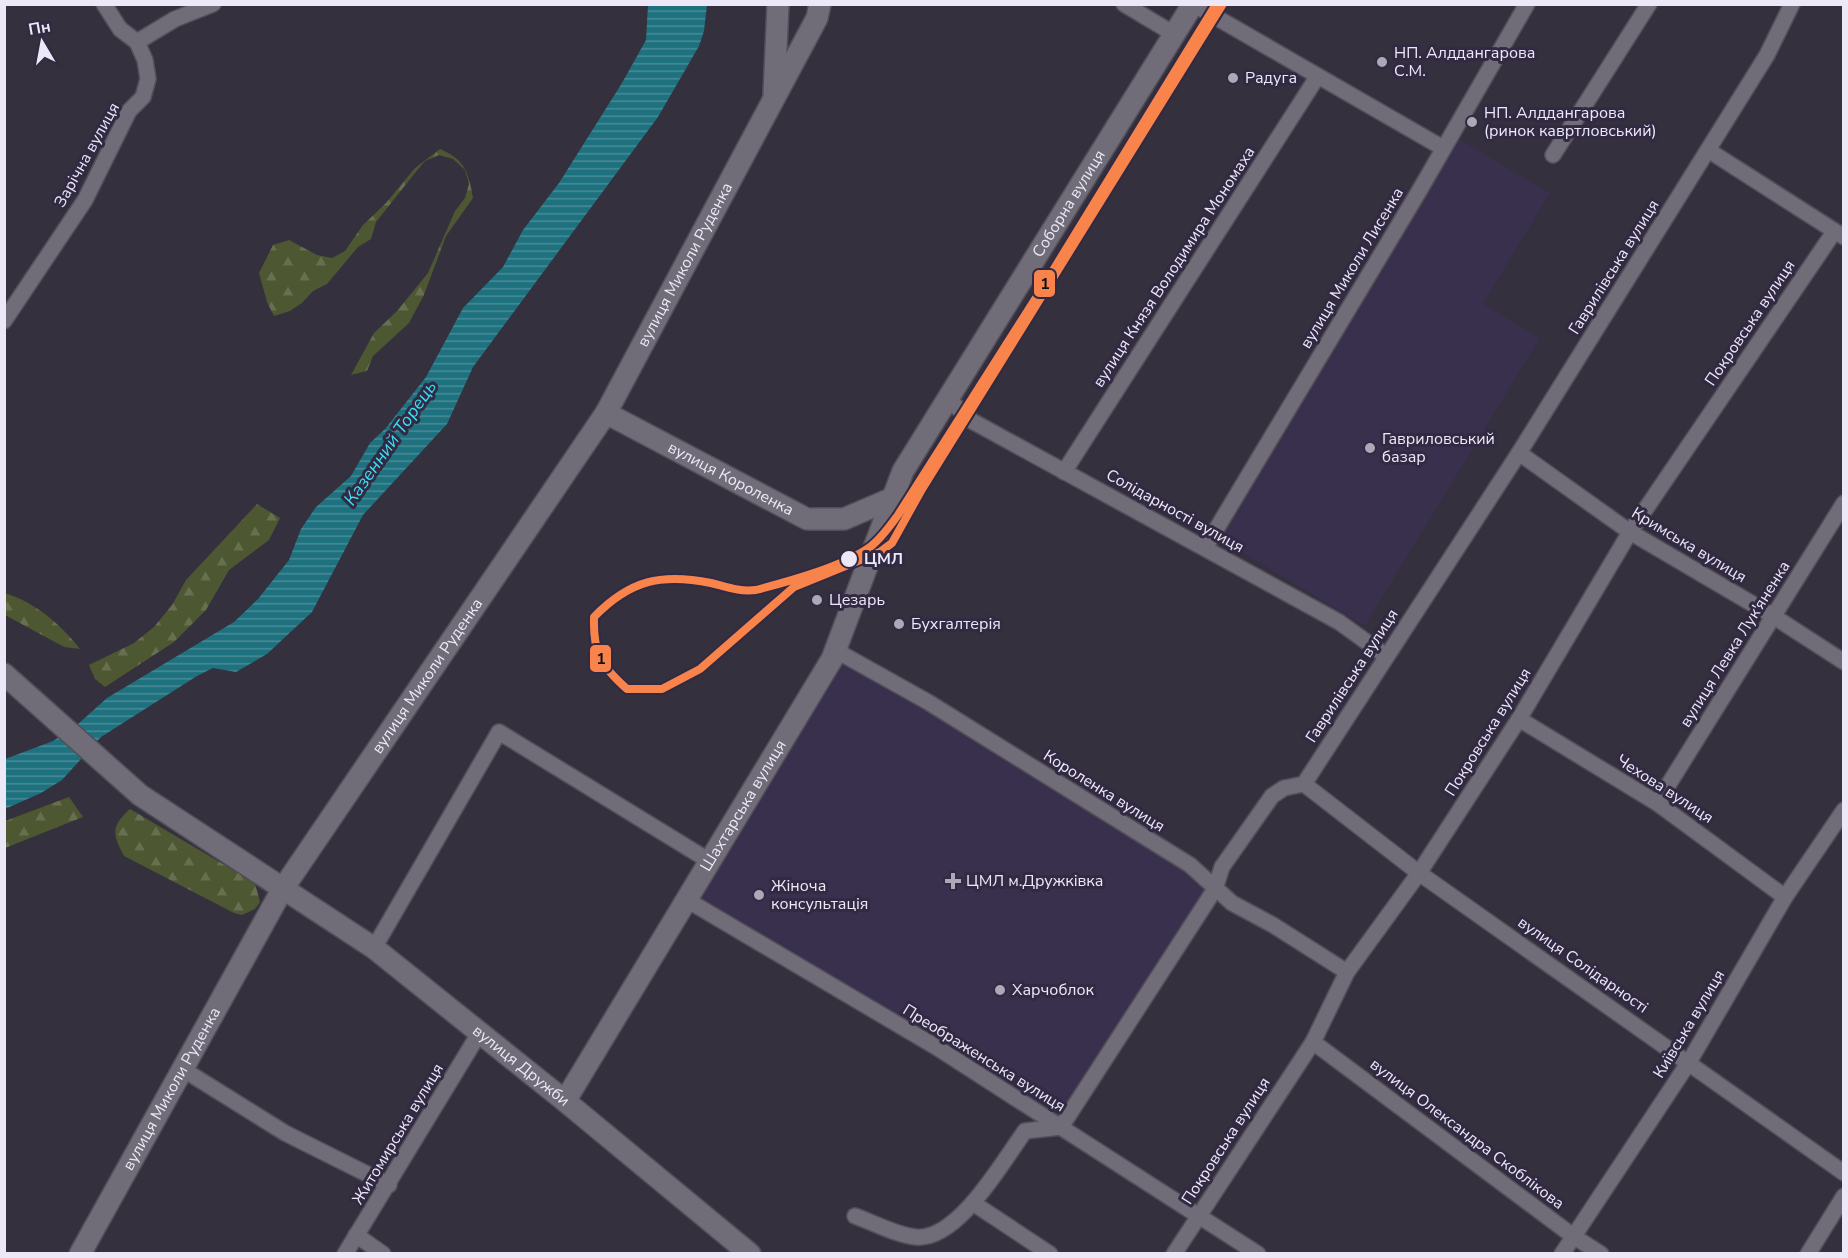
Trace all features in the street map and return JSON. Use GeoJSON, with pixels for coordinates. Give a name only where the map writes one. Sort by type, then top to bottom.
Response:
{"type":"FeatureCollection","features":[{"type":"Feature","properties":{"kind":"street","name":"Зарічна вулиця"},"geometry":{"type":"LineString","coordinates":[[4,321],[85,200],[129,111],[143,97],[148,79],[146,60],[137,42],[120,29],[104,4]]}},
{"type":"Feature","properties":{"kind":"street"},"geometry":{"type":"LineString","coordinates":[[137,42],[175,19],[213,4]]}},
{"type":"Feature","properties":{"kind":"street","name":"вулиця Миколи Руденка"},"geometry":{"type":"LineString","coordinates":[[774,100],[778,4]]}},
{"type":"Feature","properties":{"kind":"street","name":"вулиця Миколи Руденка"},"geometry":{"type":"LineString","coordinates":[[80,1254],[282,890],[606,413],[817,18],[820,4]]}},
{"type":"Feature","properties":{"kind":"street"},"geometry":{"type":"LineString","coordinates":[[1124,4],[1174,34]]}},
{"type":"Feature","properties":{"kind":"street"},"geometry":{"type":"LineString","coordinates":[[1193,4],[1442,150]]}},
{"type":"Feature","properties":{"kind":"street","name":"Соборна вулиця"},"geometry":{"type":"LineString","coordinates":[[894,498],[903,471],[1193,4]]}},
{"type":"Feature","properties":{"kind":"street","name":"вулиця Миколи Лисенка"},"geometry":{"type":"LineString","coordinates":[[1205,548],[1527,4]]}},
{"type":"Feature","properties":{"kind":"street"},"geometry":{"type":"LineString","coordinates":[[1553,155],[1649,4]]}},
{"type":"Feature","properties":{"kind":"street","name":"Гаврилівська вулиця"},"geometry":{"type":"LineString","coordinates":[[1304,784],[1519,453],[1767,55],[1792,4]]}},
{"type":"Feature","properties":{"kind":"street"},"geometry":{"type":"LineString","coordinates":[[1261,42],[1267,56],[1442,150]]}},
{"type":"Feature","properties":{"kind":"street","name":"вулиця Князя Володимира Мономаха"},"geometry":{"type":"LineString","coordinates":[[1064,472],[1314,82]]}},
{"type":"Feature","properties":{"kind":"street"},"geometry":{"type":"LineString","coordinates":[[1708,150],[1839,235]]}},
{"type":"Feature","properties":{"kind":"street","name":"Покровська вулиця"},"geometry":{"type":"LineString","coordinates":[[1174,1254],[1313,1042],[1347,972],[1419,873],[1519,719],[1630,532],[1839,235]]}},
{"type":"Feature","properties":{"kind":"street","name":"Солідарності вулиця"},"geometry":{"type":"LineString","coordinates":[[948,399],[972,421],[1339,622],[1386,656]]}},
{"type":"Feature","properties":{"kind":"street","name":"вулиця Короленка"},"geometry":{"type":"LineString","coordinates":[[606,413],[807,519],[844,519],[894,498]]}},
{"type":"Feature","properties":{"kind":"street","name":"Кримська вулиця"},"geometry":{"type":"LineString","coordinates":[[1519,453],[1630,532],[1773,616],[1844,662]]}},
{"type":"Feature","properties":{"kind":"street","name":"Шахтарська вулиця"},"geometry":{"type":"LineString","coordinates":[[565,1101],[711,862],[835,650],[894,498]]}},
{"type":"Feature","properties":{"kind":"street","name":"вулиця Левка Лук'яненка"},"geometry":{"type":"LineString","coordinates":[[1658,803],[1844,503]]}},
{"type":"Feature","properties":{"kind":"street","name":"Короленка вулиця"},"geometry":{"type":"LineString","coordinates":[[835,650],[928,702],[1190,865],[1232,903],[1274,925],[1347,972]]}},
{"type":"Feature","properties":{"kind":"street","name":"вулиця Дружби"},"geometry":{"type":"LineString","coordinates":[[4,674],[140,795],[282,890],[374,948],[565,1101],[750,1254]]}},
{"type":"Feature","properties":{"kind":"street","name":"Чехова вулиця"},"geometry":{"type":"LineString","coordinates":[[1519,719],[1658,803],[1785,897]]}},
{"type":"Feature","properties":{"kind":"street"},"geometry":{"type":"LineString","coordinates":[[374,948],[499,732],[711,862]]}},
{"type":"Feature","properties":{"kind":"street"},"geometry":{"type":"LineString","coordinates":[[855,1216],[916,1237],[938,1234],[973,1203],[1025,1131],[1061,1127],[1215,890],[1222,867],[1272,796],[1284,788],[1304,784]]}},
{"type":"Feature","properties":{"kind":"street","name":"вулиця Солідарності"},"geometry":{"type":"LineString","coordinates":[[1304,784],[1419,873],[1844,1173]]}},
{"type":"Feature","properties":{"kind":"street","name":"Київська вулиця"},"geometry":{"type":"LineString","coordinates":[[1562,1254],[1689,1062],[1785,897],[1844,810]]}},
{"type":"Feature","properties":{"kind":"street","name":"Преображенська вулиця"},"geometry":{"type":"LineString","coordinates":[[687,900],[936,1047],[1258,1254]]}},
{"type":"Feature","properties":{"kind":"street","name":"Житомирська вулиця"},"geometry":{"type":"LineString","coordinates":[[345,1254],[480,1032]]}},
{"type":"Feature","properties":{"kind":"street","name":"вулиця Олександра Скоблікова"},"geometry":{"type":"LineString","coordinates":[[1313,1042],[1600,1254]]}},
{"type":"Feature","properties":{"kind":"street"},"geometry":{"type":"LineString","coordinates":[[184,1070],[285,1133],[388,1185]]}},
{"type":"Feature","properties":{"kind":"street"},"geometry":{"type":"LineString","coordinates":[[1808,1254],[1844,1196]]}},
{"type":"Feature","properties":{"kind":"street"},"geometry":{"type":"LineString","coordinates":[[973,1203],[1050,1254]]}},
{"type":"Feature","properties":{"kind":"street"},"geometry":{"type":"LineString","coordinates":[[356,1236],[383,1254]]}},
{"type":"Feature","properties":{"kind":"shaded area","name":"Гавриловський базар"},"geometry":{"type":"Polygon","coordinates":[[[1456,137],[1550,193],[1483,304],[1540,338],[1365,626],[1215,536],[1456,137]]]}},
{"type":"Feature","properties":{"kind":"shaded area","name":"ЦМЛ м.Дружківка"},"geometry":{"type":"Polygon","coordinates":[[[839,660],[924,707],[1188,870],[1209,891],[1059,1119],[939,1040],[698,897],[839,660]]]}},
{"type":"Feature","properties":{"kind":"green space"},"geometry":{"type":"Polygon","coordinates":[[[440,149],[455,157],[465,170],[453,159],[439,155],[425,161],[376,222],[371,239],[358,247],[327,284],[313,291],[302,303],[290,311],[274,316],[267,302],[259,273],[273,245],[289,240],[317,255],[332,258],[345,251],[363,225],[386,203],[415,168],[440,149]]]}},
{"type":"Feature","properties":{"kind":"green space"},"geometry":{"type":"Polygon","coordinates":[[[465,170],[470,181],[473,198],[446,236],[424,295],[409,323],[373,356],[367,371],[351,375],[374,333],[397,311],[428,273],[455,211],[465,198],[469,184],[465,170]]]}},
{"type":"Feature","properties":{"kind":"green space"},"geometry":{"type":"Polygon","coordinates":[[[257,504],[280,518],[269,540],[229,570],[206,610],[174,642],[105,687],[95,679],[89,665],[134,643],[154,627],[172,605],[186,580],[257,504]]]}},
{"type":"Feature","properties":{"kind":"green space"},"geometry":{"type":"Polygon","coordinates":[[[4,593],[26,602],[46,615],[80,649],[64,647],[5,615],[4,593]]]}},
{"type":"Feature","properties":{"kind":"green space"},"geometry":{"type":"Polygon","coordinates":[[[69,797],[83,817],[5,848],[5,821],[69,797]]]}},
{"type":"Feature","properties":{"kind":"green space"},"geometry":{"type":"Polygon","coordinates":[[[130,809],[255,883],[260,902],[255,909],[242,915],[234,913],[124,856],[117,842],[115,831],[119,820],[130,809]]]}},
{"type":"Feature","properties":{"kind":"water","name":"Казенний Торець"},"geometry":{"type":"Polygon","coordinates":[[[648,5],[707,5],[704,31],[699,46],[658,117],[473,367],[447,424],[363,515],[312,612],[267,654],[236,672],[213,668],[197,676],[101,737],[62,780],[41,793],[5,809],[5,759],[53,741],[78,724],[107,698],[234,622],[258,599],[289,560],[301,529],[316,507],[351,476],[370,443],[385,429],[426,377],[463,308],[503,267],[523,230],[559,183],[622,83],[646,40],[648,5]]]}},
{"type":"Feature","properties":{"kind":"transit line","name":"1"},"geometry":{"type":"LineString","coordinates":[[1216,4],[1044,285],[898,515],[882,536],[870,547],[845,561],[815,573],[756,590],[739,590],[711,583],[677,579],[647,582],[620,595],[594,617],[594,629],[600,658],[610,673],[627,689],[662,689],[700,669],[794,587],[880,552],[892,543],[921,491],[1223,4]]}},
{"type":"Feature","properties":{"kind":"place","name":"НП. Алддангарова С.М."},"geometry":{"type":"Point","coordinates":[1382,62]}},
{"type":"Feature","properties":{"kind":"place","name":"Радуга"},"geometry":{"type":"Point","coordinates":[1233,78]}},
{"type":"Feature","properties":{"kind":"place","name":"НП. Алддангарова (ринок кавртловський)"},"geometry":{"type":"Point","coordinates":[1472,122]}},
{"type":"Feature","properties":{"kind":"place","name":"Гавриловський базар"},"geometry":{"type":"Point","coordinates":[1370,448]}},
{"type":"Feature","properties":{"kind":"place","name":"ЦМЛ"},"geometry":{"type":"Point","coordinates":[849,559]}},
{"type":"Feature","properties":{"kind":"place","name":"Цезарь"},"geometry":{"type":"Point","coordinates":[817,600]}},
{"type":"Feature","properties":{"kind":"place","name":"Бухгалтерія"},"geometry":{"type":"Point","coordinates":[899,624]}},
{"type":"Feature","properties":{"kind":"place","name":"ЦМЛ м.Дружківка"},"geometry":{"type":"Point","coordinates":[953,881]}},
{"type":"Feature","properties":{"kind":"place","name":"Жіноча консультація"},"geometry":{"type":"Point","coordinates":[759,895]}},
{"type":"Feature","properties":{"kind":"place","name":"Харчоблок"},"geometry":{"type":"Point","coordinates":[1000,990]}}]}
